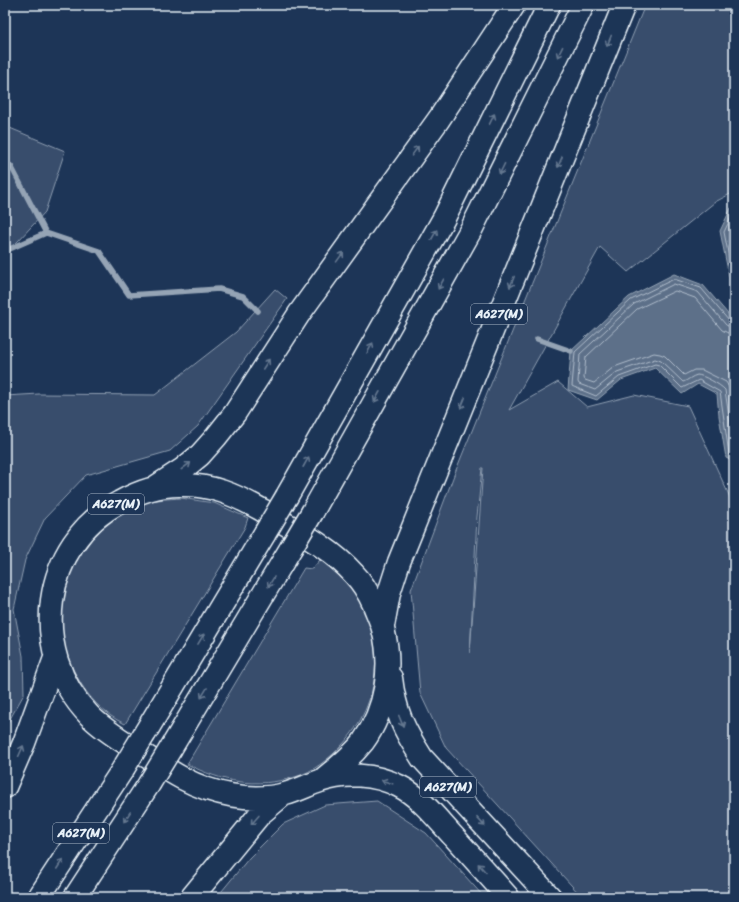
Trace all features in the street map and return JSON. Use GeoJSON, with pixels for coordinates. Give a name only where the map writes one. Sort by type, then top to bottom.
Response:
{"type":"FeatureCollection","features":[{"type":"Feature","properties":{"kind":"highway","name":"A627(M)"},"geometry":{"type":"LineString","coordinates":[[508,897],[425,806],[402,788],[387,782],[361,776],[336,776],[284,794],[260,797],[239,796],[206,789],[182,778],[104,729],[76,701],[64,682],[55,658],[51,637],[50,613],[53,592],[60,569],[71,546],[88,525],[107,508],[128,497],[154,487],[183,469],[200,455],[225,425],[299,314],[439,119],[514,5]]}},
{"type":"Feature","properties":{"kind":"highway","name":"A627(M)"},"geometry":{"type":"LineString","coordinates":[[39,897],[123,769],[287,496],[444,218],[548,5]]}},
{"type":"Feature","properties":{"kind":"highway","name":"A627(M)"},"geometry":{"type":"LineString","coordinates":[[75,897],[149,784],[313,511],[472,228],[583,5]]}},
{"type":"Feature","properties":{"kind":"highway","name":"A627(M)"},"geometry":{"type":"LineString","coordinates":[[383,626],[389,593],[398,562],[624,5]]}},
{"type":"Feature","properties":{"kind":"highway","name":"A627(M)"},"geometry":{"type":"LineString","coordinates":[[154,487],[177,484],[199,486],[221,490],[245,500],[316,542],[355,574],[368,593],[383,626],[394,700],[399,718],[408,737],[422,758],[550,897]]}},
{"type":"Feature","properties":{"kind":"highway","name":"A627(M)"},"geometry":{"type":"LineString","coordinates":[[322,780],[342,765],[364,741],[372,726],[379,712],[385,693],[388,655]]}},
{"type":"Feature","properties":{"kind":"highway"},"geometry":{"type":"LineString","coordinates":[[5,787],[24,744],[55,658]]}},
{"type":"Feature","properties":{"kind":"highway","name":"A627(M)"},"geometry":{"type":"LineString","coordinates":[[192,897],[260,814],[284,794]]}},
{"type":"Feature","properties":{"kind":"shaded area"},"geometry":{"type":"Polygon","coordinates":[[[645,5],[734,5],[734,192],[715,202],[628,272],[600,247],[509,410],[558,382],[587,407],[634,395],[688,406],[734,506],[734,897],[582,897],[446,748],[420,693],[411,590],[454,475],[645,5]],[[483,468],[477,517],[470,653],[483,468]]]}},
{"type":"Feature","properties":{"kind":"shaded area"},"geometry":{"type":"Polygon","coordinates":[[[5,126],[65,151],[45,212],[5,255],[5,126]]]}},
{"type":"Feature","properties":{"kind":"shaded area"},"geometry":{"type":"Polygon","coordinates":[[[275,289],[287,299],[198,426],[170,451],[86,475],[45,518],[25,560],[14,609],[23,656],[24,694],[5,728],[5,396],[39,394],[155,395],[236,332],[275,289]]]}},
{"type":"Feature","properties":{"kind":"shaded area"},"geometry":{"type":"Polygon","coordinates":[[[181,498],[214,503],[248,518],[245,527],[125,724],[117,720],[96,704],[76,675],[66,649],[62,624],[63,598],[70,574],[82,551],[99,531],[120,515],[145,503],[181,498]]]}},
{"type":"Feature","properties":{"kind":"shaded area"},"geometry":{"type":"Polygon","coordinates":[[[320,560],[339,576],[355,594],[365,613],[372,632],[375,652],[375,672],[372,691],[365,710],[355,728],[342,745],[327,760],[302,775],[281,781],[267,783],[240,782],[213,775],[187,764],[304,568],[312,569],[320,560]]]}},
{"type":"Feature","properties":{"kind":"shaded area"},"geometry":{"type":"Polygon","coordinates":[[[377,801],[426,833],[484,897],[217,897],[249,858],[283,824],[325,805],[377,801]]]}},
{"type":"Feature","properties":{"kind":"water"},"geometry":{"type":"Polygon","coordinates":[[[734,207],[734,280],[729,276],[720,231],[731,208],[734,207]]]}},
{"type":"Feature","properties":{"kind":"water"},"geometry":{"type":"Polygon","coordinates":[[[674,274],[703,285],[734,321],[734,462],[726,458],[717,394],[698,384],[682,394],[655,368],[621,380],[597,400],[568,390],[571,351],[629,297],[674,274]]]}},
{"type":"Feature","properties":{"kind":"waterway"},"geometry":{"type":"LineString","coordinates":[[5,163],[11,166],[46,233],[99,251],[129,295],[219,289],[243,296],[258,311]]}},
{"type":"Feature","properties":{"kind":"waterway"},"geometry":{"type":"LineString","coordinates":[[5,251],[46,233]]}},
{"type":"Feature","properties":{"kind":"waterway"},"geometry":{"type":"LineString","coordinates":[[537,339],[571,351]]}}]}
